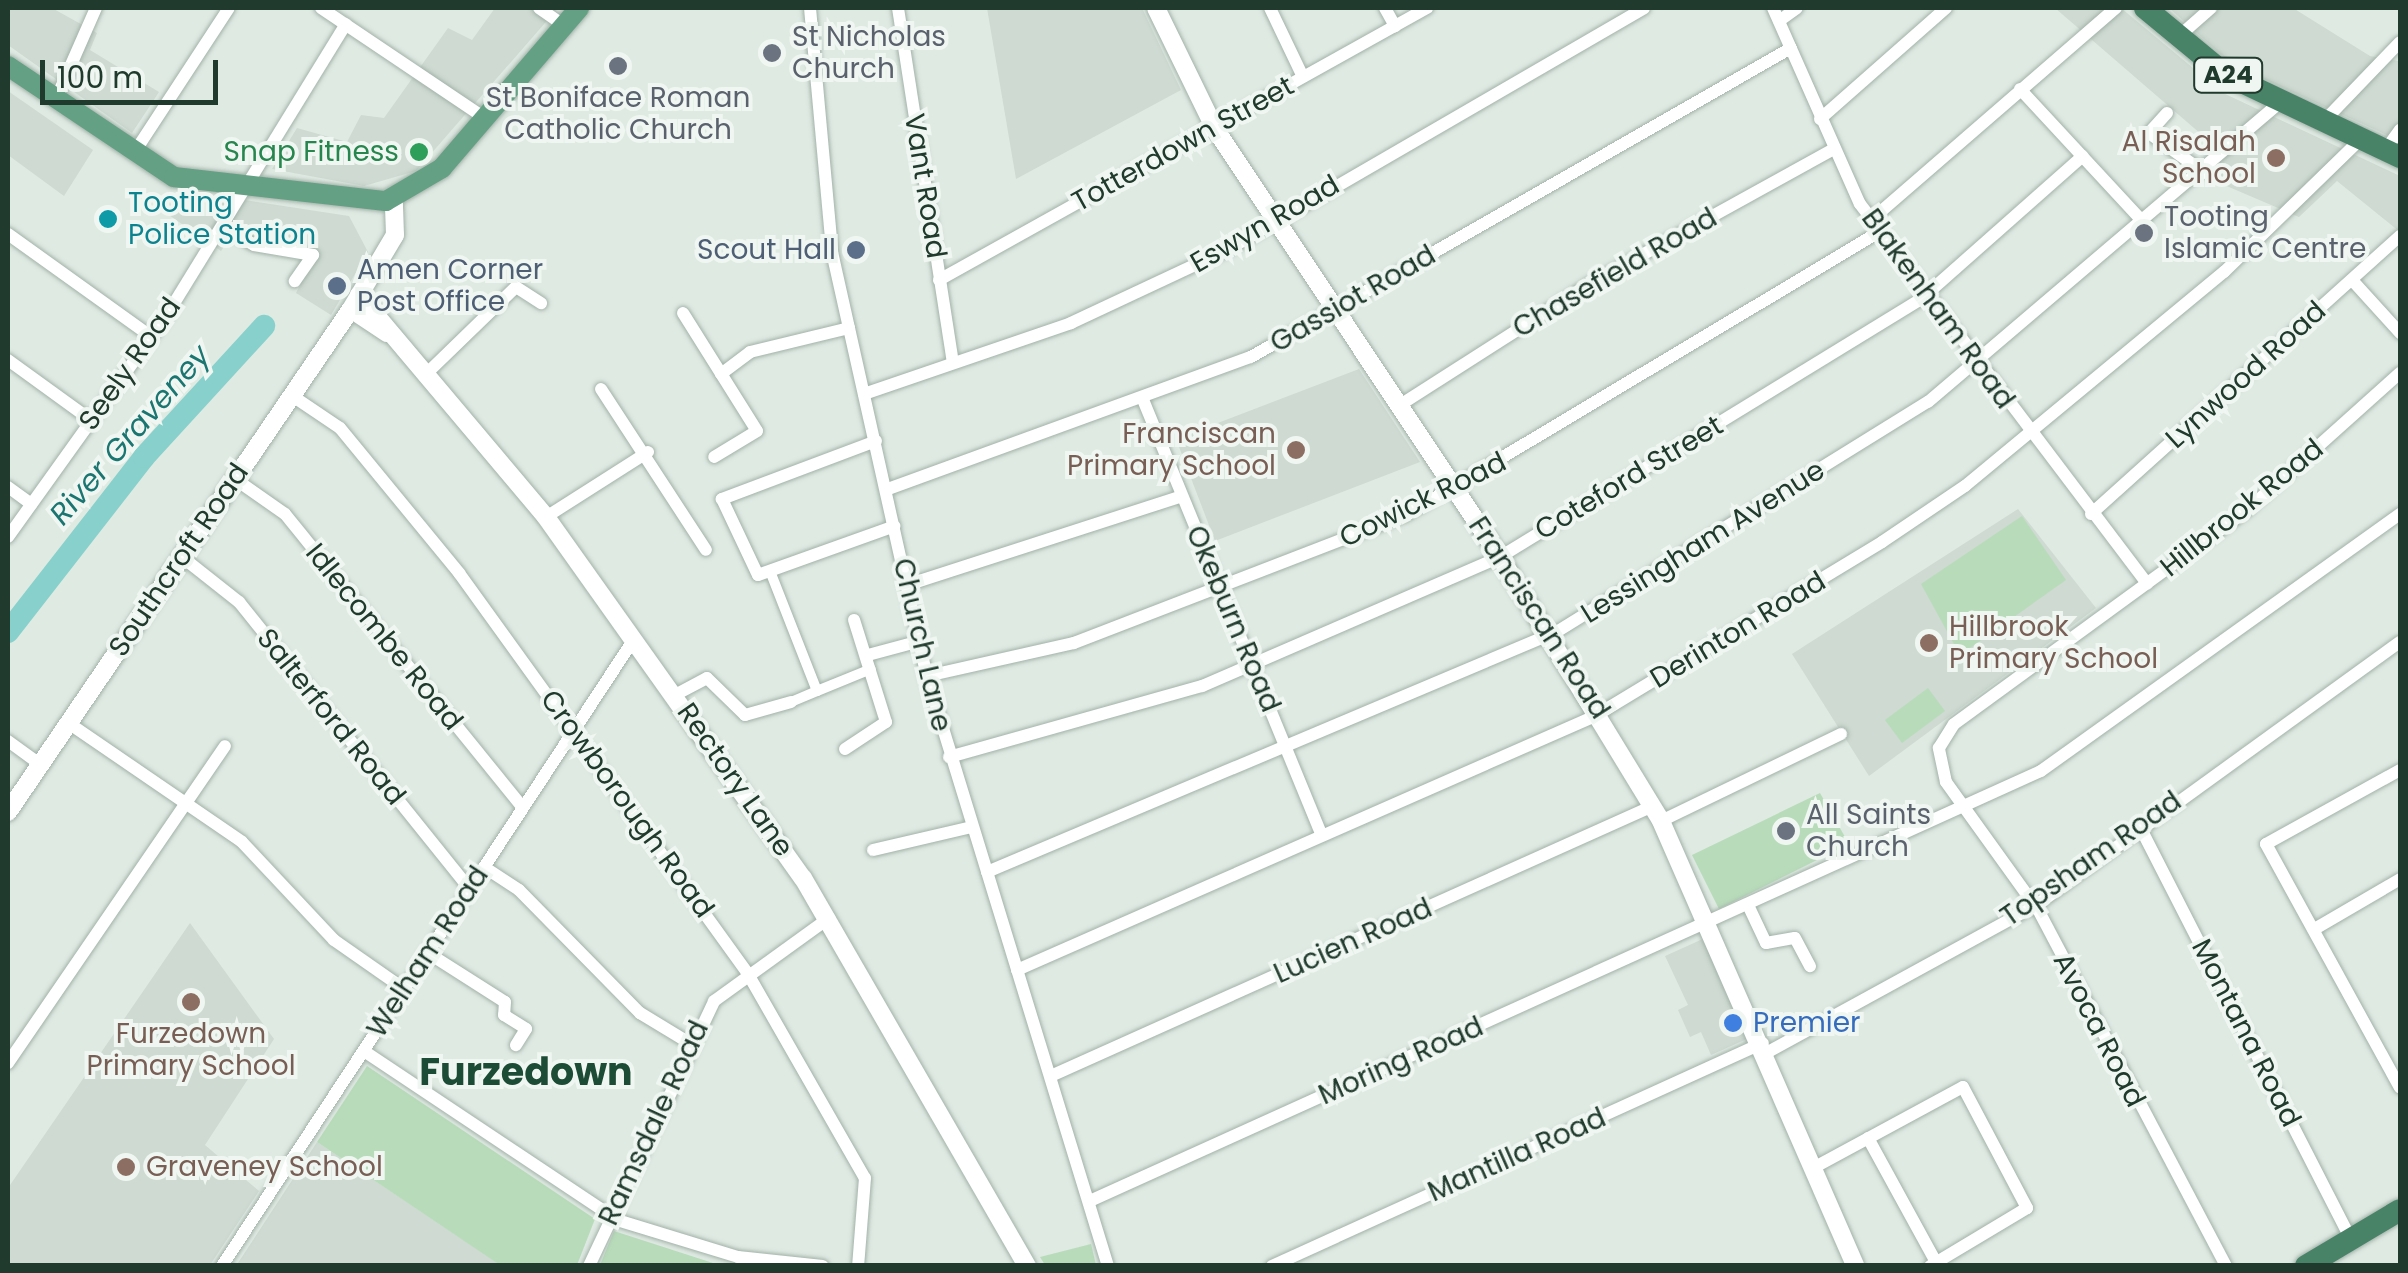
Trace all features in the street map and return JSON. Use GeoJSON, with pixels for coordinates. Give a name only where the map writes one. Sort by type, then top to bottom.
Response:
{"type":"FeatureCollection","features":[{"type":"Feature","properties":{"kind":"highway","name":"A24"},"geometry":{"type":"LineString","coordinates":[[2145,8],[2178,38],[2281,102],[2363,137],[2396,145]]}},
{"type":"Feature","properties":{"kind":"highway"},"geometry":{"type":"LineString","coordinates":[[2306,1266],[2400,1210]]}},
{"type":"Feature","properties":{"kind":"main road"},"geometry":{"type":"LineString","coordinates":[[8,66],[174,177],[248,188],[394,199],[424,184],[486,119],[579,8]]}},
{"type":"Feature","properties":{"kind":"street"},"geometry":{"type":"LineString","coordinates":[[56,98],[96,8]]}},
{"type":"Feature","properties":{"kind":"street"},"geometry":{"type":"LineString","coordinates":[[134,153],[229,8]]}},
{"type":"Feature","properties":{"kind":"street"},"geometry":{"type":"LineString","coordinates":[[321,8],[486,119]]}},
{"type":"Feature","properties":{"kind":"street"},"geometry":{"type":"LineString","coordinates":[[539,8],[564,25]]}},
{"type":"Feature","properties":{"kind":"street","name":"Church Lane"},"geometry":{"type":"LineString","coordinates":[[810,8],[822,193],[927,676],[949,757],[1092,1200],[1108,1266]]}},
{"type":"Feature","properties":{"kind":"street","name":"Vant Road"},"geometry":{"type":"LineString","coordinates":[[898,8],[953,364]]}},
{"type":"Feature","properties":{"kind":"street","name":"Franciscan Road"},"geometry":{"type":"LineString","coordinates":[[1156,8],[1214,127],[1550,635],[1718,919],[1765,1048],[1855,1266]]}},
{"type":"Feature","properties":{"kind":"street"},"geometry":{"type":"LineString","coordinates":[[1270,8],[1302,77]]}},
{"type":"Feature","properties":{"kind":"street"},"geometry":{"type":"LineString","coordinates":[[1385,8],[1394,26]]}},
{"type":"Feature","properties":{"kind":"street","name":"Totterdown Street"},"geometry":{"type":"LineString","coordinates":[[939,280],[1427,8]]}},
{"type":"Feature","properties":{"kind":"street","name":"Eswyn Road"},"geometry":{"type":"LineString","coordinates":[[864,394],[1071,323],[1227,250],[1274,217],[1644,8]]}},
{"type":"Feature","properties":{"kind":"street"},"geometry":{"type":"LineString","coordinates":[[1776,14],[1797,8]]}},
{"type":"Feature","properties":{"kind":"street"},"geometry":{"type":"LineString","coordinates":[[1820,119],[1946,8]]}},
{"type":"Feature","properties":{"kind":"street","name":"Cowick Road"},"geometry":{"type":"LineString","coordinates":[[927,676],[1074,643],[1223,590],[1457,490],[1875,226],[2020,88],[2116,8]]}},
{"type":"Feature","properties":{"kind":"street"},"geometry":{"type":"LineString","coordinates":[[2178,38],[2211,8]]}},
{"type":"Feature","properties":{"kind":"street","name":"Blakenham Road"},"geometry":{"type":"LineString","coordinates":[[1776,14],[1834,149],[1875,226],[2146,584]]}},
{"type":"Feature","properties":{"kind":"street","name":"Seely Road"},"geometry":{"type":"LineString","coordinates":[[8,537],[152,337],[248,188],[346,24]]}},
{"type":"Feature","properties":{"kind":"street"},"geometry":{"type":"LineString","coordinates":[[2325,120],[2400,42]]}},
{"type":"Feature","properties":{"kind":"street","name":"Gassiot Road"},"geometry":{"type":"LineString","coordinates":[[888,489],[1144,402],[1251,358],[1791,48]]}},
{"type":"Feature","properties":{"kind":"street"},"geometry":{"type":"LineString","coordinates":[[2020,88],[2145,224]]}},
{"type":"Feature","properties":{"kind":"street","name":"Lessingham Avenue"},"geometry":{"type":"LineString","coordinates":[[987,872],[1550,635],[1979,362],[2145,224],[2281,102]]}},
{"type":"Feature","properties":{"kind":"street"},"geometry":{"type":"LineString","coordinates":[[2167,113],[2149,133],[2205,172]]}},
{"type":"Feature","properties":{"kind":"street","name":"Derinton Road"},"geometry":{"type":"LineString","coordinates":[[1017,970],[1600,714],[1947,500],[2027,430],[2224,272],[2363,137]]}},
{"type":"Feature","properties":{"kind":"street","name":"Chasefield Road"},"geometry":{"type":"LineString","coordinates":[[1400,405],[1591,283],[1834,149]]}},
{"type":"Feature","properties":{"kind":"street","name":"Coteford Street"},"geometry":{"type":"LineString","coordinates":[[949,757],[1116,717],[1252,665],[1500,557],[1927,295],[2083,156]]}},
{"type":"Feature","properties":{"kind":"street","name":"Southcroft Road"},"geometry":{"type":"LineString","coordinates":[[8,812],[355,302],[395,235],[394,199]]}},
{"type":"Feature","properties":{"kind":"street"},"geometry":{"type":"LineString","coordinates":[[223,227],[254,245],[313,255],[295,282]]}},
{"type":"Feature","properties":{"kind":"street"},"geometry":{"type":"LineString","coordinates":[[8,234],[152,337]]}},
{"type":"Feature","properties":{"kind":"street","name":"Lynwood Road"},"geometry":{"type":"LineString","coordinates":[[2091,514],[2400,236]]}},
{"type":"Feature","properties":{"kind":"street"},"geometry":{"type":"LineString","coordinates":[[2352,280],[2400,333]]}},
{"type":"Feature","properties":{"kind":"street"},"geometry":{"type":"LineString","coordinates":[[424,376],[516,287],[541,303]]}},
{"type":"Feature","properties":{"kind":"street","name":"Rectory Lane"},"geometry":{"type":"LineString","coordinates":[[355,302],[546,517],[675,695],[828,918],[1027,1266]]}},
{"type":"Feature","properties":{"kind":"street"},"geometry":{"type":"LineString","coordinates":[[684,313],[757,432],[714,457]]}},
{"type":"Feature","properties":{"kind":"street"},"geometry":{"type":"LineString","coordinates":[[721,374],[750,352],[849,328]]}},
{"type":"Feature","properties":{"kind":"street"},"geometry":{"type":"LineString","coordinates":[[8,360],[92,420]]}},
{"type":"Feature","properties":{"kind":"street","name":"Hillbrook Road"},"geometry":{"type":"LineString","coordinates":[[1960,801],[1939,765],[1947,731],[2246,512],[2400,373]]}},
{"type":"Feature","properties":{"kind":"street"},"geometry":{"type":"LineString","coordinates":[[601,389],[648,452],[706,550]]}},
{"type":"Feature","properties":{"kind":"street","name":"Crowborough Road"},"geometry":{"type":"LineString","coordinates":[[292,395],[340,428],[573,728],[748,974],[863,1172],[858,1266]]}},
{"type":"Feature","properties":{"kind":"street","name":"Okeburn Road"},"geometry":{"type":"LineString","coordinates":[[1144,402],[1180,498],[1223,590],[1322,835]]}},
{"type":"Feature","properties":{"kind":"street"},"geometry":{"type":"LineString","coordinates":[[876,441],[722,498],[758,575],[895,526]]}},
{"type":"Feature","properties":{"kind":"street"},"geometry":{"type":"LineString","coordinates":[[546,517],[648,452]]}},
{"type":"Feature","properties":{"kind":"street","name":"Idlecombe Road"},"geometry":{"type":"LineString","coordinates":[[235,478],[285,514],[522,808]]}},
{"type":"Feature","properties":{"kind":"street"},"geometry":{"type":"LineString","coordinates":[[8,487],[31,504]]}},
{"type":"Feature","properties":{"kind":"street"},"geometry":{"type":"LineString","coordinates":[[907,585],[1180,498]]}},
{"type":"Feature","properties":{"kind":"street","name":"Moring Road"},"geometry":{"type":"LineString","coordinates":[[1092,1200],[1718,919],[1960,801],[2061,760],[2400,514]]}},
{"type":"Feature","properties":{"kind":"street","name":"Salterford Road"},"geometry":{"type":"LineString","coordinates":[[182,557],[239,602],[470,888]]}},
{"type":"Feature","properties":{"kind":"street"},"geometry":{"type":"LineString","coordinates":[[770,571],[817,691]]}},
{"type":"Feature","properties":{"kind":"street"},"geometry":{"type":"LineString","coordinates":[[844,749],[884,728],[870,662],[854,620]]}},
{"type":"Feature","properties":{"kind":"street","name":"Welham Road"},"geometry":{"type":"LineString","coordinates":[[222,1266],[634,639]]}},
{"type":"Feature","properties":{"kind":"street"},"geometry":{"type":"LineString","coordinates":[[675,695],[707,678],[746,715],[817,691],[920,641]]}},
{"type":"Feature","properties":{"kind":"street","name":"Topsham Road"},"geometry":{"type":"LineString","coordinates":[[1765,1048],[2035,906],[2400,642]]}},
{"type":"Feature","properties":{"kind":"street"},"geometry":{"type":"LineString","coordinates":[[67,722],[242,842],[344,949],[404,989]]}},
{"type":"Feature","properties":{"kind":"street","name":"Lucien Road"},"geometry":{"type":"LineString","coordinates":[[1053,1075],[1841,734]]}},
{"type":"Feature","properties":{"kind":"street"},"geometry":{"type":"LineString","coordinates":[[8,741],[40,765]]}},
{"type":"Feature","properties":{"kind":"street"},"geometry":{"type":"LineString","coordinates":[[8,1063],[225,746]]}},
{"type":"Feature","properties":{"kind":"street"},"geometry":{"type":"LineString","coordinates":[[2400,770],[2266,844],[2318,927],[2400,1088]]}},
{"type":"Feature","properties":{"kind":"street","name":"Avoca Road"},"geometry":{"type":"LineString","coordinates":[[1960,801],[2035,906],[2226,1266]]}},
{"type":"Feature","properties":{"kind":"street","name":"Montana Road"},"geometry":{"type":"LineString","coordinates":[[2140,827],[2350,1239]]}},
{"type":"Feature","properties":{"kind":"street"},"geometry":{"type":"LineString","coordinates":[[873,850],[972,828]]}},
{"type":"Feature","properties":{"kind":"street"},"geometry":{"type":"LineString","coordinates":[[484,868],[519,890],[640,1013],[691,1044]]}},
{"type":"Feature","properties":{"kind":"street"},"geometry":{"type":"LineString","coordinates":[[2318,927],[2400,879]]}},
{"type":"Feature","properties":{"kind":"street"},"geometry":{"type":"LineString","coordinates":[[1748,905],[1766,943],[1795,938],[1810,966]]}},
{"type":"Feature","properties":{"kind":"street","name":"Ramsdale Road"},"geometry":{"type":"LineString","coordinates":[[589,1266],[609,1216],[714,1001],[828,918]]}},
{"type":"Feature","properties":{"kind":"street"},"geometry":{"type":"LineString","coordinates":[[428,953],[505,1002],[504,1015],[526,1029],[516,1045]]}},
{"type":"Feature","properties":{"kind":"street","name":"Mantilla Road"},"geometry":{"type":"LineString","coordinates":[[1272,1266],[1765,1048]]}},
{"type":"Feature","properties":{"kind":"street"},"geometry":{"type":"LineString","coordinates":[[364,1051],[609,1216],[700,1249],[823,1266]]}},
{"type":"Feature","properties":{"kind":"street"},"geometry":{"type":"LineString","coordinates":[[1815,1167],[1868,1138],[1963,1087],[2024,1196],[2024,1212],[1933,1264],[1868,1138]]}},
{"type":"Feature","properties":{"kind":"shaded area"},"geometry":{"type":"Polygon","coordinates":[[[8,8],[52,8],[97,33],[90,50],[159,92],[132,133],[8,45],[8,8]]]}},
{"type":"Feature","properties":{"kind":"shaded area"},"geometry":{"type":"Polygon","coordinates":[[[495,8],[558,8],[416,171],[364,186],[272,169],[297,128],[347,142],[361,115],[384,118],[448,28],[472,40],[495,8]]]}},
{"type":"Feature","properties":{"kind":"shaded area"},"geometry":{"type":"Polygon","coordinates":[[[987,8],[1142,8],[1181,90],[1016,179],[987,8]]]}},
{"type":"Feature","properties":{"kind":"shaded area"},"geometry":{"type":"Polygon","coordinates":[[[2055,8],[2121,8],[2223,93],[2400,176],[2400,232],[2337,181],[2299,217],[2215,181],[2216,147],[2055,8]]]}},
{"type":"Feature","properties":{"kind":"shaded area"},"geometry":{"type":"Polygon","coordinates":[[[2169,8],[2293,8],[2370,56],[2398,61],[2400,141],[2232,64],[2169,8]]]}},
{"type":"Feature","properties":{"kind":"shaded area"},"geometry":{"type":"Polygon","coordinates":[[[8,91],[93,150],[64,196],[8,155],[8,91]]]}},
{"type":"Feature","properties":{"kind":"shaded area"},"geometry":{"type":"Polygon","coordinates":[[[179,190],[349,216],[368,252],[331,315],[296,293],[314,258],[232,235],[221,251],[166,213],[179,190]]]}},
{"type":"Feature","properties":{"kind":"shaded area","name":"Franciscan Primary School"},"geometry":{"type":"Polygon","coordinates":[[[1359,369],[1420,462],[1215,541],[1176,439],[1359,369]]]}},
{"type":"Feature","properties":{"kind":"shaded area","name":"Hillbrook Primary School"},"geometry":{"type":"Polygon","coordinates":[[[2018,509],[2096,608],[1869,776],[1792,654],[2018,509]]]}},
{"type":"Feature","properties":{"kind":"shaded area","name":"Graveney School"},"geometry":{"type":"Polygon","coordinates":[[[190,923],[274,1039],[205,1145],[259,1191],[210,1265],[8,1265],[8,1188],[190,923]]]}},
{"type":"Feature","properties":{"kind":"shaded area"},"geometry":{"type":"Polygon","coordinates":[[[1705,938],[1749,1038],[1711,1055],[1701,1032],[1690,1037],[1678,1010],[1688,1005],[1665,956],[1705,938]]]}},
{"type":"Feature","properties":{"kind":"shaded area","name":"Graveney School"},"geometry":{"type":"Polygon","coordinates":[[[317,1142],[501,1265],[236,1266],[317,1142]]]}},
{"type":"Feature","properties":{"kind":"green space"},"geometry":{"type":"Polygon","coordinates":[[[2022,516],[2066,580],[1960,655],[1921,584],[2022,516]]]}},
{"type":"Feature","properties":{"kind":"green space"},"geometry":{"type":"Polygon","coordinates":[[[1928,688],[1945,711],[1902,743],[1885,720],[1928,688]]]}},
{"type":"Feature","properties":{"kind":"green space"},"geometry":{"type":"Polygon","coordinates":[[[1820,793],[1849,844],[1719,909],[1692,855],[1820,793]]]}},
{"type":"Feature","properties":{"kind":"green space"},"geometry":{"type":"Polygon","coordinates":[[[367,1066],[595,1219],[577,1265],[500,1265],[317,1142],[367,1066]]]}},
{"type":"Feature","properties":{"kind":"green space"},"geometry":{"type":"Polygon","coordinates":[[[614,1231],[716,1264],[722,1265],[600,1265],[614,1231]]]}},
{"type":"Feature","properties":{"kind":"green space"},"geometry":{"type":"Polygon","coordinates":[[[1091,1244],[1096,1265],[1045,1265],[1040,1257],[1091,1244]]]}},
{"type":"Feature","properties":{"kind":"waterway","name":"River Graveney"},"geometry":{"type":"LineString","coordinates":[[8,632],[144,457],[264,326]]}},
{"type":"Feature","properties":{"kind":"place","name":"St Nicholas Church"},"geometry":{"type":"Point","coordinates":[772,53]}},
{"type":"Feature","properties":{"kind":"place","name":"St Boniface Roman Catholic Church"},"geometry":{"type":"Point","coordinates":[618,66]}},
{"type":"Feature","properties":{"kind":"place","name":"Snap Fitness"},"geometry":{"type":"Point","coordinates":[419,152]}},
{"type":"Feature","properties":{"kind":"place","name":"Al Risalah School"},"geometry":{"type":"Point","coordinates":[2276,158]}},
{"type":"Feature","properties":{"kind":"place","name":"Tooting Police Station"},"geometry":{"type":"Point","coordinates":[108,219]}},
{"type":"Feature","properties":{"kind":"place","name":"Tooting Islamic Centre"},"geometry":{"type":"Point","coordinates":[2144,233]}},
{"type":"Feature","properties":{"kind":"place","name":"Scout Hall"},"geometry":{"type":"Point","coordinates":[856,250]}},
{"type":"Feature","properties":{"kind":"place","name":"Amen Corner Post Office"},"geometry":{"type":"Point","coordinates":[337,286]}},
{"type":"Feature","properties":{"kind":"place","name":"Franciscan Primary School"},"geometry":{"type":"Point","coordinates":[1296,450]}},
{"type":"Feature","properties":{"kind":"place","name":"Hillbrook Primary School"},"geometry":{"type":"Point","coordinates":[1929,643]}},
{"type":"Feature","properties":{"kind":"place","name":"All Saints Church"},"geometry":{"type":"Point","coordinates":[1786,831]}},
{"type":"Feature","properties":{"kind":"place","name":"Furzedown Primary School"},"geometry":{"type":"Point","coordinates":[191,1002]}},
{"type":"Feature","properties":{"kind":"place","name":"Premier"},"geometry":{"type":"Point","coordinates":[1733,1023]}},
{"type":"Feature","properties":{"kind":"place","name":"Graveney School"},"geometry":{"type":"Point","coordinates":[126,1167]}},
{"type":"Feature","properties":{"kind":"district","name":"Furzedown"},"geometry":{"type":"Point","coordinates":[526,1072]}}]}
